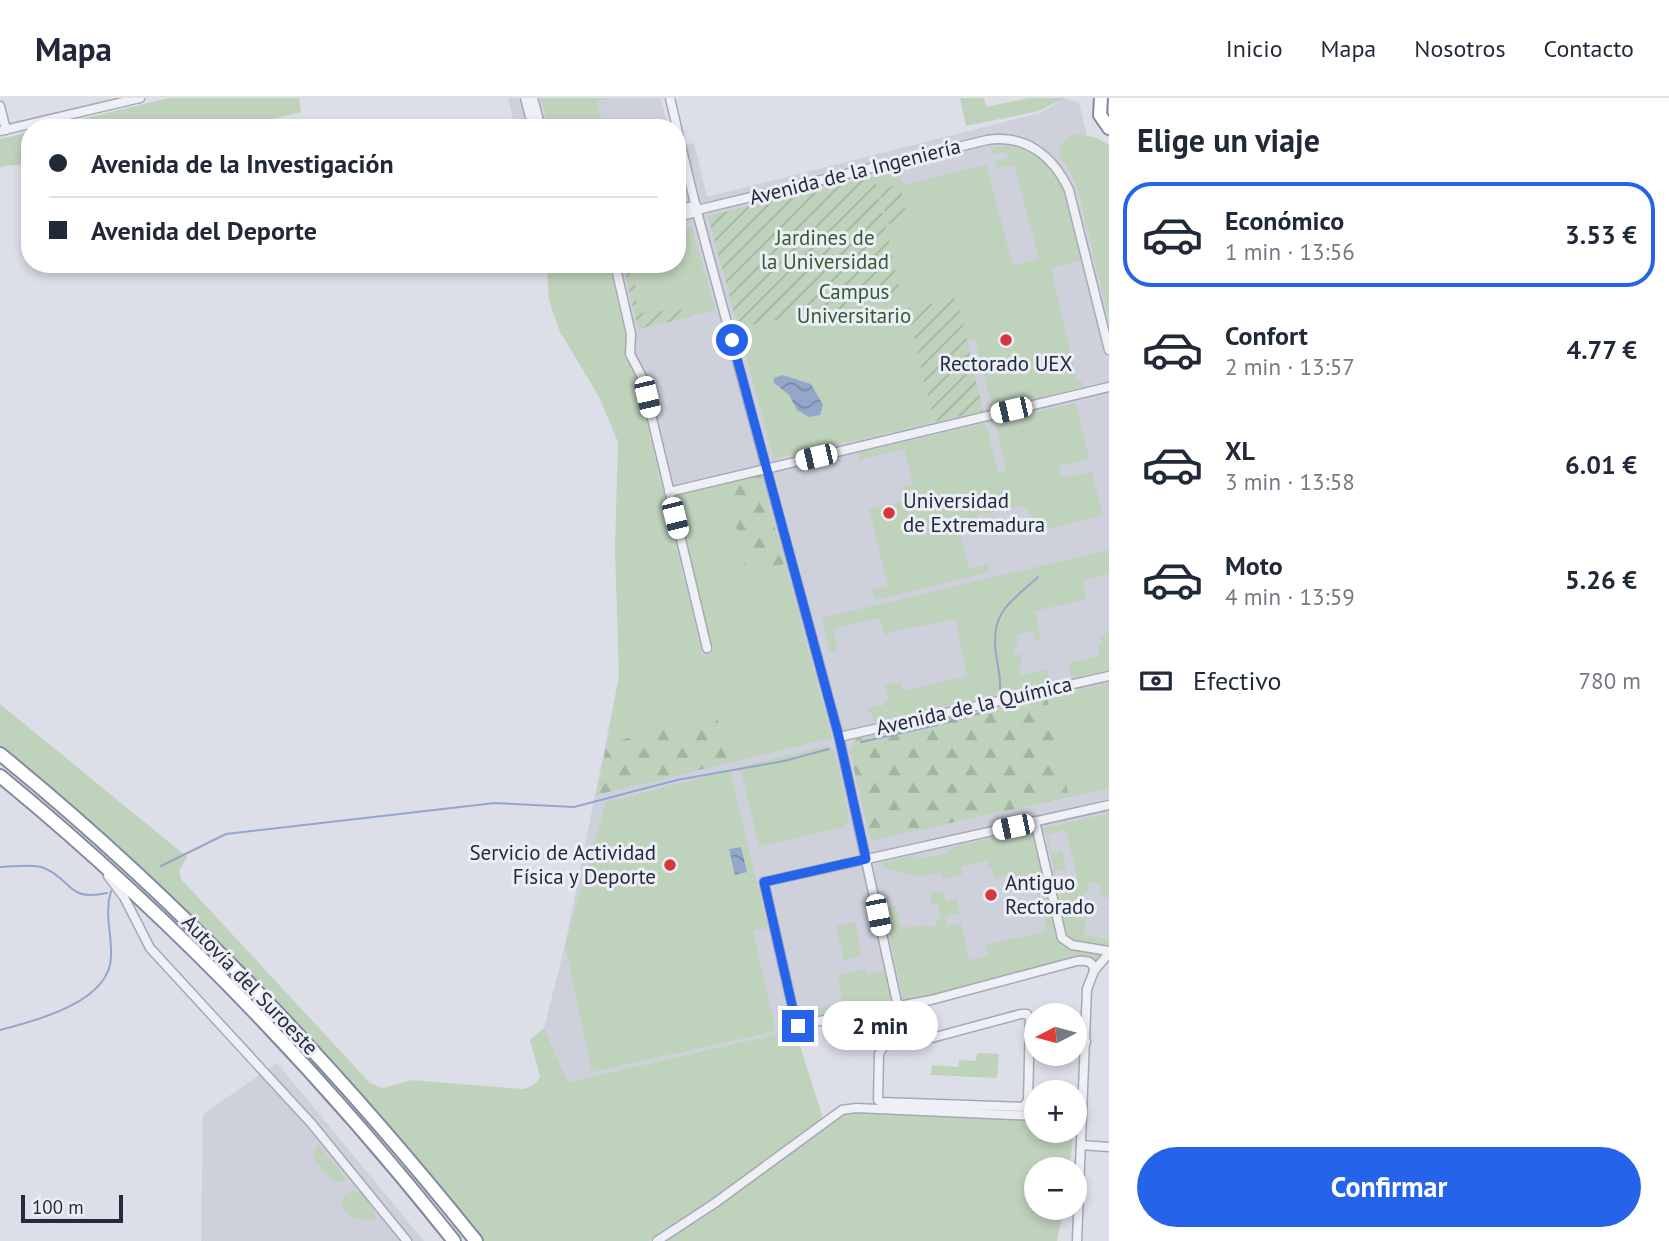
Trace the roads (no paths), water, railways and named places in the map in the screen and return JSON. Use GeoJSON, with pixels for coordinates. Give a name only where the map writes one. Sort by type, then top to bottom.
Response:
{"type":"FeatureCollection","features":[{"type":"Feature","properties":{"kind":"highway"},"geometry":{"type":"LineString","coordinates":[[1101,98],[1100,115],[1109,128]]}},
{"type":"Feature","properties":{"kind":"highway","name":"Autovía del Suroeste"},"geometry":{"type":"LineString","coordinates":[[0,754],[108,846],[228,961],[372,1115],[476,1241]]}},
{"type":"Feature","properties":{"kind":"highway","name":"Autovía del Suroeste"},"geometry":{"type":"LineString","coordinates":[[0,776],[94,857],[212,969],[358,1124],[454,1241]]}},
{"type":"Feature","properties":{"kind":"street"},"geometry":{"type":"LineString","coordinates":[[53,119],[140,98]]}},
{"type":"Feature","properties":{"kind":"street"},"geometry":{"type":"LineString","coordinates":[[526,98],[531,119]]}},
{"type":"Feature","properties":{"kind":"street"},"geometry":{"type":"LineString","coordinates":[[533,98],[539,119]]}},
{"type":"Feature","properties":{"kind":"street"},"geometry":{"type":"LineString","coordinates":[[670,98],[675,119]]}},
{"type":"Feature","properties":{"kind":"street"},"geometry":{"type":"LineString","coordinates":[[0,106],[3,131],[21,127]]}},
{"type":"Feature","properties":{"kind":"street","name":"Avenida de la Ingeniería"},"geometry":{"type":"LineString","coordinates":[[696,209],[987,140],[1015,139],[1035,148],[1049,159],[1062,175],[1069,190],[1109,350]]}},
{"type":"Feature","properties":{"kind":"street"},"geometry":{"type":"LineString","coordinates":[[686,166],[839,737],[898,1007]]}},
{"type":"Feature","properties":{"kind":"street"},"geometry":{"type":"LineString","coordinates":[[686,210],[696,209]]}},
{"type":"Feature","properties":{"kind":"street"},"geometry":{"type":"LineString","coordinates":[[686,213],[696,209]]}},
{"type":"Feature","properties":{"kind":"street"},"geometry":{"type":"LineString","coordinates":[[617,273],[631,334],[631,358],[642,377],[706,648]]}},
{"type":"Feature","properties":{"kind":"street"},"geometry":{"type":"LineString","coordinates":[[669,492],[1109,387]]}},
{"type":"Feature","properties":{"kind":"street","name":"Avenida de la Química"},"geometry":{"type":"LineString","coordinates":[[839,737],[1109,676]]}},
{"type":"Feature","properties":{"kind":"street"},"geometry":{"type":"LineString","coordinates":[[1094,971],[1089,962],[1077,961],[898,1007],[798,1026],[764,882],[1109,805]]}},
{"type":"Feature","properties":{"kind":"street"},"geometry":{"type":"LineString","coordinates":[[1035,821],[1062,938],[1072,944],[1109,952],[1094,971],[1087,989],[1087,1003]]}},
{"type":"Feature","properties":{"kind":"street"},"geometry":{"type":"LineString","coordinates":[[94,857],[124,897],[150,947],[319,1134],[407,1241]]}},
{"type":"Feature","properties":{"kind":"street"},"geometry":{"type":"LineString","coordinates":[[1023,1013],[1030,1018],[1033,1040],[1028,1101],[1023,1107],[883,1102],[878,1099],[879,1052],[886,1044],[917,1042],[1023,1013]]}},
{"type":"Feature","properties":{"kind":"street"},"geometry":{"type":"LineString","coordinates":[[657,1241],[715,1203],[826,1119],[842,1110],[851,1108],[1024,1115]]}},
{"type":"Feature","properties":{"kind":"street"},"geometry":{"type":"LineString","coordinates":[[1077,1241],[1081,1145],[1109,1147]]}},
{"type":"Feature","properties":{"kind":"water"},"geometry":{"type":"Polygon","coordinates":[[[783,375],[811,384],[823,405],[820,415],[809,417],[797,410],[789,395],[774,383],[774,378],[783,375]]]}},
{"type":"Feature","properties":{"kind":"water"},"geometry":{"type":"Polygon","coordinates":[[[741,847],[747,872],[735,875],[729,849],[741,847]]]}},
{"type":"Feature","properties":{"kind":"waterway"},"geometry":{"type":"LineString","coordinates":[[1000,692],[995,640],[999,618],[1011,602],[1038,577]]}},
{"type":"Feature","properties":{"kind":"waterway"},"geometry":{"type":"LineString","coordinates":[[945,723],[988,711]]}},
{"type":"Feature","properties":{"kind":"waterway"},"geometry":{"type":"LineString","coordinates":[[861,742],[937,725]]}},
{"type":"Feature","properties":{"kind":"waterway"},"geometry":{"type":"LineString","coordinates":[[161,866],[226,834],[495,803],[574,807],[677,780],[784,761],[829,749]]}},
{"type":"Feature","properties":{"kind":"waterway"},"geometry":{"type":"LineString","coordinates":[[0,867],[28,865],[44,868],[84,895],[107,893]]}},
{"type":"Feature","properties":{"kind":"waterway"},"geometry":{"type":"LineString","coordinates":[[0,1030],[51,1015],[69,1007],[99,986],[108,972],[111,956],[108,916],[111,891]]}},
{"type":"Feature","properties":{"kind":"place","name":"Rectorado UEX"},"geometry":{"type":"Point","coordinates":[1006,340]}},
{"type":"Feature","properties":{"kind":"place","name":"Universidad de Extremadura"},"geometry":{"type":"Point","coordinates":[889,513]}},
{"type":"Feature","properties":{"kind":"place","name":"Servicio de Actividad Física y Deporte"},"geometry":{"type":"Point","coordinates":[670,865]}},
{"type":"Feature","properties":{"kind":"place","name":"Antiguo Rectorado"},"geometry":{"type":"Point","coordinates":[991,895]}},
{"type":"Feature","properties":{"kind":"park label","name":"Jardines de la Universidad"},"geometry":{"type":"Point","coordinates":[825,250]}},
{"type":"Feature","properties":{"kind":"park label","name":"Campus Universitario"},"geometry":{"type":"Point","coordinates":[854,304]}}]}
